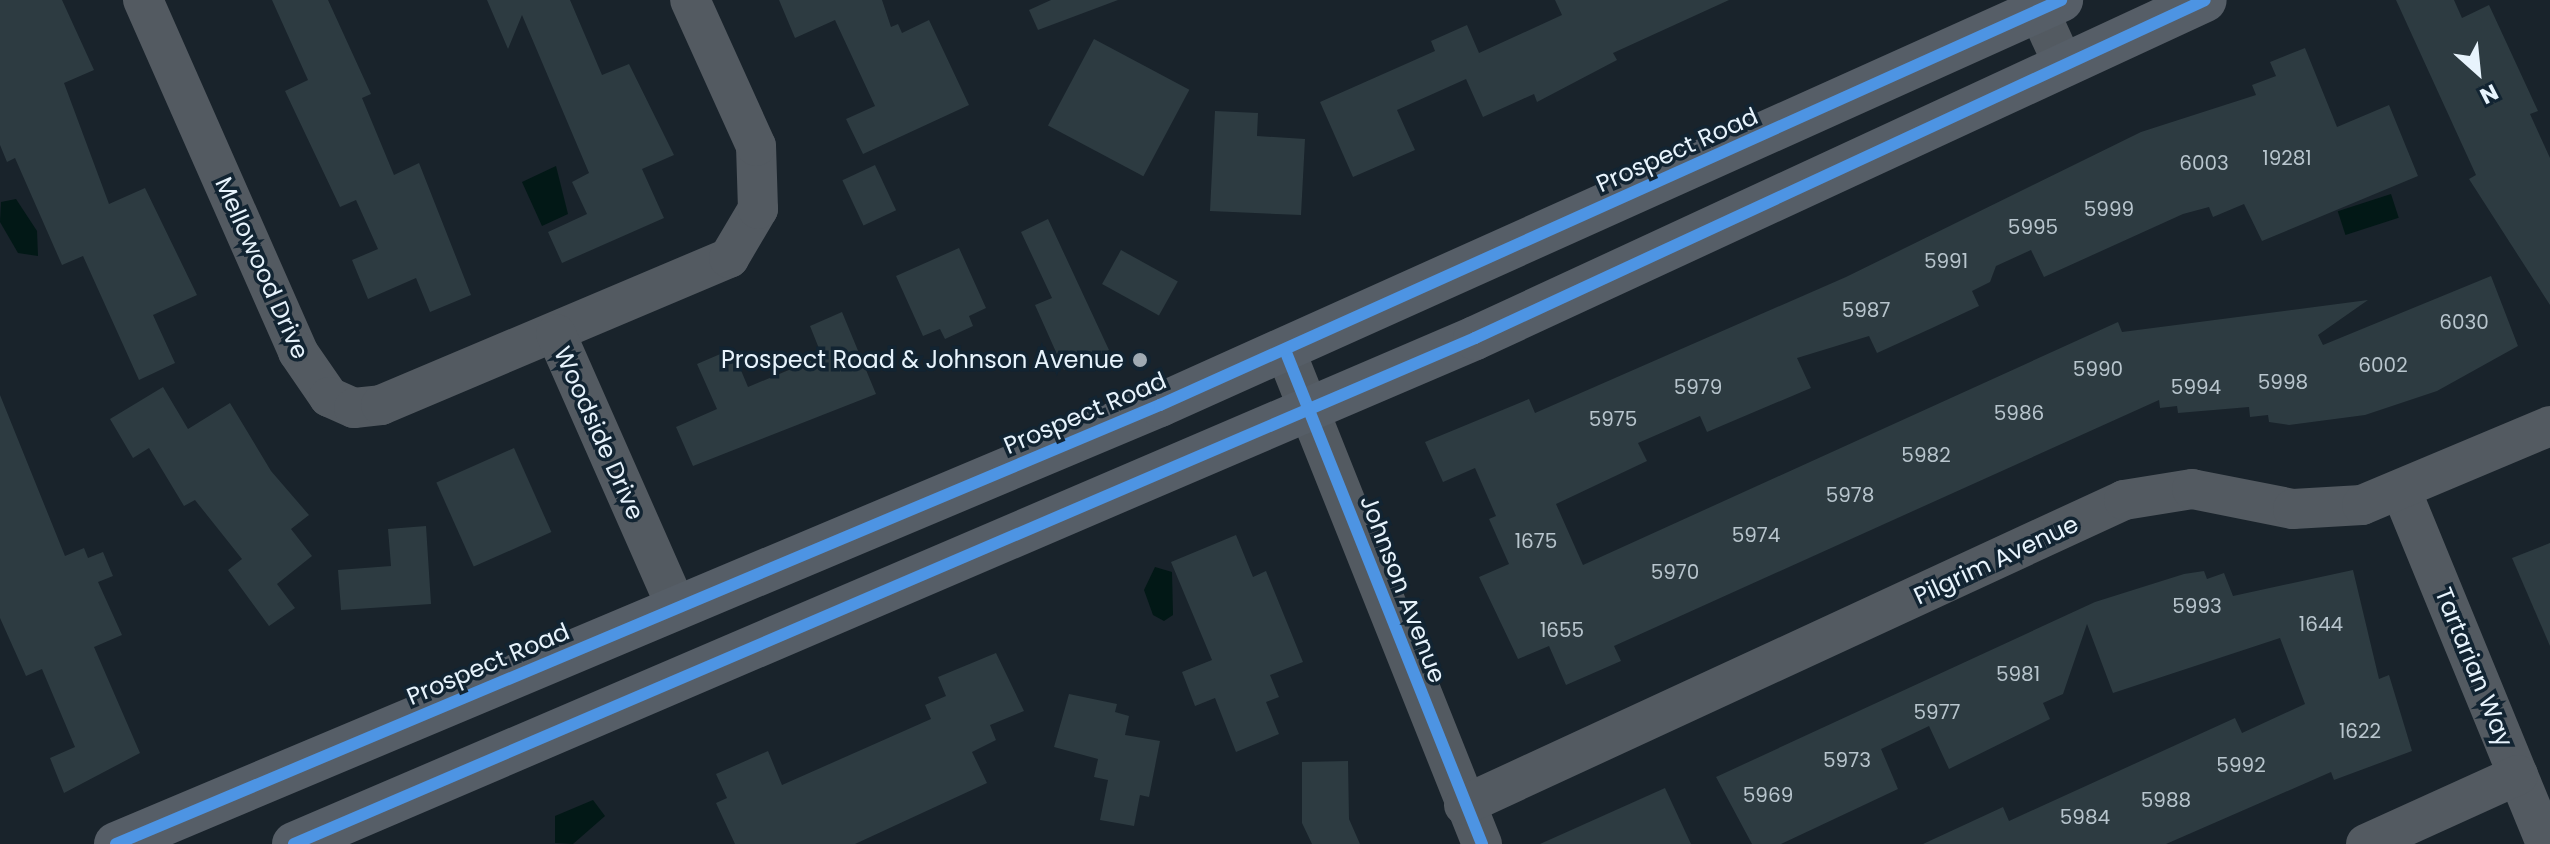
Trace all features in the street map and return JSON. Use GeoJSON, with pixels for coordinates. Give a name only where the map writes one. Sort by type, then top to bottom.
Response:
{"type":"FeatureCollection","features":[{"type":"Feature","properties":{"kind":"main road"},"geometry":{"type":"LineString","coordinates":[[294,844],[1308,408],[2205,0]]}},
{"type":"Feature","properties":{"kind":"main road","name":"Prospect Road"},"geometry":{"type":"LineString","coordinates":[[116,844],[177,832],[677,608],[1285,350],[2045,4]]}},
{"type":"Feature","properties":{"kind":"street","name":"Mellowood Drive"},"geometry":{"type":"LineString","coordinates":[[143,0],[298,352],[329,397],[354,408],[381,405],[556,334]]}},
{"type":"Feature","properties":{"kind":"street","name":"Woodside Drive"},"geometry":{"type":"LineString","coordinates":[[677,608],[556,334],[729,258],[758,209],[756,146],[690,0]]}},
{"type":"Feature","properties":{"kind":"street"},"geometry":{"type":"LineString","coordinates":[[2045,4],[2064,66]]}},
{"type":"Feature","properties":{"kind":"street","name":"Johnson Avenue"},"geometry":{"type":"LineString","coordinates":[[1285,350],[1482,844]]}},
{"type":"Feature","properties":{"kind":"street","name":"Pilgrim Avenue"},"geometry":{"type":"LineString","coordinates":[[1464,805],[2124,500],[2192,489],[2293,509],[2362,505],[2550,426]]}},
{"type":"Feature","properties":{"kind":"street","name":"Tartarian Way"},"geometry":{"type":"LineString","coordinates":[[2401,490],[2546,844]]}},
{"type":"Feature","properties":{"kind":"street"},"geometry":{"type":"LineString","coordinates":[[2366,844],[2518,775]]}},
{"type":"Feature","properties":{"kind":"shaded area"},"geometry":{"type":"Polygon","coordinates":[[[556,166],[568,214],[542,226],[522,182],[556,166]]]}},
{"type":"Feature","properties":{"kind":"shaded area"},"geometry":{"type":"Polygon","coordinates":[[[2391,194],[2399,218],[2345,235],[2338,211],[2391,194]]]}},
{"type":"Feature","properties":{"kind":"shaded area"},"geometry":{"type":"Polygon","coordinates":[[[16,199],[37,231],[38,256],[18,253],[0,222],[1,202],[16,199]]]}},
{"type":"Feature","properties":{"kind":"shaded area"},"geometry":{"type":"Polygon","coordinates":[[[1155,567],[1172,572],[1173,615],[1164,621],[1153,615],[1144,590],[1155,567]]]}},
{"type":"Feature","properties":{"kind":"shaded area"},"geometry":{"type":"Polygon","coordinates":[[[593,800],[605,816],[573,844],[555,843],[555,816],[593,800]]]}},
{"type":"Feature","properties":{"kind":"building"},"geometry":{"type":"Polygon","coordinates":[[[0,0],[62,0],[94,70],[64,83],[109,204],[145,188],[197,295],[153,315],[175,363],[139,380],[83,256],[62,265],[15,158],[7,162],[0,145],[0,0]]]}},
{"type":"Feature","properties":{"kind":"building"},"geometry":{"type":"Polygon","coordinates":[[[272,0],[328,0],[371,94],[362,98],[394,175],[419,163],[471,295],[430,312],[416,278],[368,299],[352,260],[378,249],[356,200],[340,207],[285,91],[308,80],[272,0]]]}},
{"type":"Feature","properties":{"kind":"building"},"geometry":{"type":"Polygon","coordinates":[[[487,0],[570,0],[602,75],[629,64],[674,155],[642,169],[664,218],[562,263],[548,232],[587,214],[572,182],[589,173],[522,15],[508,49],[487,0]]]}},
{"type":"Feature","properties":{"kind":"building"},"geometry":{"type":"Polygon","coordinates":[[[779,0],[882,0],[891,27],[898,24],[902,33],[929,20],[969,105],[863,154],[846,119],[875,106],[835,20],[795,38],[779,0]]]}},
{"type":"Feature","properties":{"kind":"building"},"geometry":{"type":"Polygon","coordinates":[[[1051,0],[1118,0],[1038,30],[1029,10],[1051,0]]]}},
{"type":"Feature","properties":{"kind":"building"},"geometry":{"type":"Polygon","coordinates":[[[1555,0],[1729,0],[1613,53],[1617,60],[1537,102],[1534,94],[1483,117],[1466,79],[1397,110],[1415,150],[1353,177],[1320,102],[1435,51],[1431,41],[1467,25],[1479,53],[1562,15],[1555,0]]]}},
{"type":"Feature","properties":{"kind":"building"},"geometry":{"type":"Polygon","coordinates":[[[2396,0],[2454,0],[2462,18],[2489,5],[2538,111],[2530,114],[2550,158],[2550,305],[2469,179],[2476,175],[2396,0]]]}},
{"type":"Feature","properties":{"kind":"building"},"geometry":{"type":"Polygon","coordinates":[[[1094,39],[1189,90],[1143,176],[1048,126],[1094,39]]]}},
{"type":"Feature","properties":{"kind":"building"},"geometry":{"type":"Polygon","coordinates":[[[2305,48],[2337,127],[2389,105],[2418,176],[2262,241],[2244,204],[2213,217],[2209,207],[2183,214],[2044,277],[2031,250],[1996,266],[1990,282],[1972,291],[1979,306],[1932,328],[1877,353],[1869,336],[1797,358],[1811,388],[1707,432],[1700,416],[1638,443],[1647,461],[1556,504],[1583,565],[2118,322],[2122,332],[2368,300],[2318,335],[2323,345],[2491,276],[2518,346],[2437,391],[2365,415],[2289,425],[2269,422],[2268,415],[2250,417],[2249,407],[2178,413],[2177,406],[2160,408],[2159,400],[1614,646],[1621,661],[1566,685],[1549,646],[1518,659],[1479,577],[1509,564],[1489,519],[1496,516],[1475,468],[1443,482],[1425,442],[1529,399],[1535,413],[1846,277],[2141,132],[2256,95],[2252,85],[2276,76],[2270,62],[2305,48]]]}},
{"type":"Feature","properties":{"kind":"building"},"geometry":{"type":"Polygon","coordinates":[[[1215,111],[1258,113],[1257,136],[1305,139],[1301,215],[1210,211],[1215,111]]]}},
{"type":"Feature","properties":{"kind":"building"},"geometry":{"type":"Polygon","coordinates":[[[875,165],[896,210],[864,226],[842,180],[875,165]]]}},
{"type":"Feature","properties":{"kind":"building"},"geometry":{"type":"Polygon","coordinates":[[[1048,219],[1109,350],[1064,370],[1035,305],[1052,298],[1021,232],[1048,219]]]}},
{"type":"Feature","properties":{"kind":"building"},"geometry":{"type":"Polygon","coordinates":[[[959,248],[986,308],[969,316],[973,326],[945,339],[940,329],[923,336],[896,276],[959,248]]]}},
{"type":"Feature","properties":{"kind":"building"},"geometry":{"type":"Polygon","coordinates":[[[1121,250],[1178,282],[1159,316],[1102,284],[1121,250]]]}},
{"type":"Feature","properties":{"kind":"building"},"geometry":{"type":"Polygon","coordinates":[[[842,312],[876,394],[693,466],[676,427],[717,409],[697,364],[732,349],[748,387],[822,356],[810,326],[842,312]]]}},
{"type":"Feature","properties":{"kind":"building"},"geometry":{"type":"Polygon","coordinates":[[[163,387],[188,429],[230,403],[271,471],[309,515],[291,529],[312,556],[277,584],[295,608],[269,626],[228,570],[242,559],[195,500],[184,506],[149,448],[133,458],[110,419],[163,387]]]}},
{"type":"Feature","properties":{"kind":"building"},"geometry":{"type":"Polygon","coordinates":[[[0,395],[65,556],[84,548],[88,558],[103,552],[113,576],[98,582],[122,635],[94,647],[140,753],[64,793],[50,758],[75,747],[42,669],[26,676],[0,618],[0,395]]]}},
{"type":"Feature","properties":{"kind":"building"},"geometry":{"type":"Polygon","coordinates":[[[514,448],[551,532],[474,567],[436,483],[514,448]]]}},
{"type":"Feature","properties":{"kind":"building"},"geometry":{"type":"Polygon","coordinates":[[[426,526],[431,604],[341,610],[338,570],[391,566],[388,529],[426,526]]]}},
{"type":"Feature","properties":{"kind":"building"},"geometry":{"type":"Polygon","coordinates":[[[1236,535],[1253,577],[1266,571],[1303,662],[1270,675],[1279,697],[1266,702],[1279,734],[1236,752],[1215,698],[1195,706],[1182,672],[1212,660],[1171,562],[1236,535]]]}},
{"type":"Feature","properties":{"kind":"building"},"geometry":{"type":"Polygon","coordinates":[[[2550,543],[2550,646],[2512,558],[2550,543]]]}},
{"type":"Feature","properties":{"kind":"building"},"geometry":{"type":"Polygon","coordinates":[[[2353,570],[2379,679],[2389,675],[2412,751],[2334,780],[2331,772],[2166,844],[1923,844],[2003,807],[2009,821],[2235,718],[2242,733],[2305,704],[2280,638],[2113,693],[2087,624],[2063,694],[2043,703],[2050,719],[1949,769],[1929,726],[1881,749],[1898,789],[1781,844],[1752,844],[1716,777],[2095,602],[2184,574],[2204,571],[2207,579],[2224,573],[2233,596],[2353,570]]]}},
{"type":"Feature","properties":{"kind":"building"},"geometry":{"type":"Polygon","coordinates":[[[996,653],[1024,711],[990,725],[996,740],[972,752],[987,783],[855,844],[735,844],[716,803],[727,798],[716,774],[768,751],[782,785],[931,719],[925,705],[946,696],[938,677],[996,653]]]}},
{"type":"Feature","properties":{"kind":"building"},"geometry":{"type":"Polygon","coordinates":[[[1069,694],[1117,704],[1115,712],[1129,716],[1125,735],[1160,741],[1149,797],[1140,795],[1134,826],[1100,820],[1108,780],[1094,777],[1098,759],[1054,747],[1069,694]]]}},
{"type":"Feature","properties":{"kind":"building"},"geometry":{"type":"Polygon","coordinates":[[[1348,761],[1349,819],[1360,844],[1312,844],[1302,823],[1302,762],[1348,761]]]}},
{"type":"Feature","properties":{"kind":"building"},"geometry":{"type":"Polygon","coordinates":[[[1665,788],[1691,844],[1540,844],[1665,788]]]}},
{"type":"Feature","properties":{"kind":"cycle path"},"geometry":{"type":"LineString","coordinates":[[116,844],[1160,405],[2061,0]]}},
{"type":"Feature","properties":{"kind":"cycle path"},"geometry":{"type":"LineString","coordinates":[[294,844],[1475,338],[2205,0]]}},
{"type":"Feature","properties":{"kind":"cycle path"},"geometry":{"type":"LineString","coordinates":[[1285,350],[1482,844]]}},
{"type":"Feature","properties":{"kind":"place","name":"Prospect Road & Johnson Avenue"},"geometry":{"type":"Point","coordinates":[1140,360]}}]}
